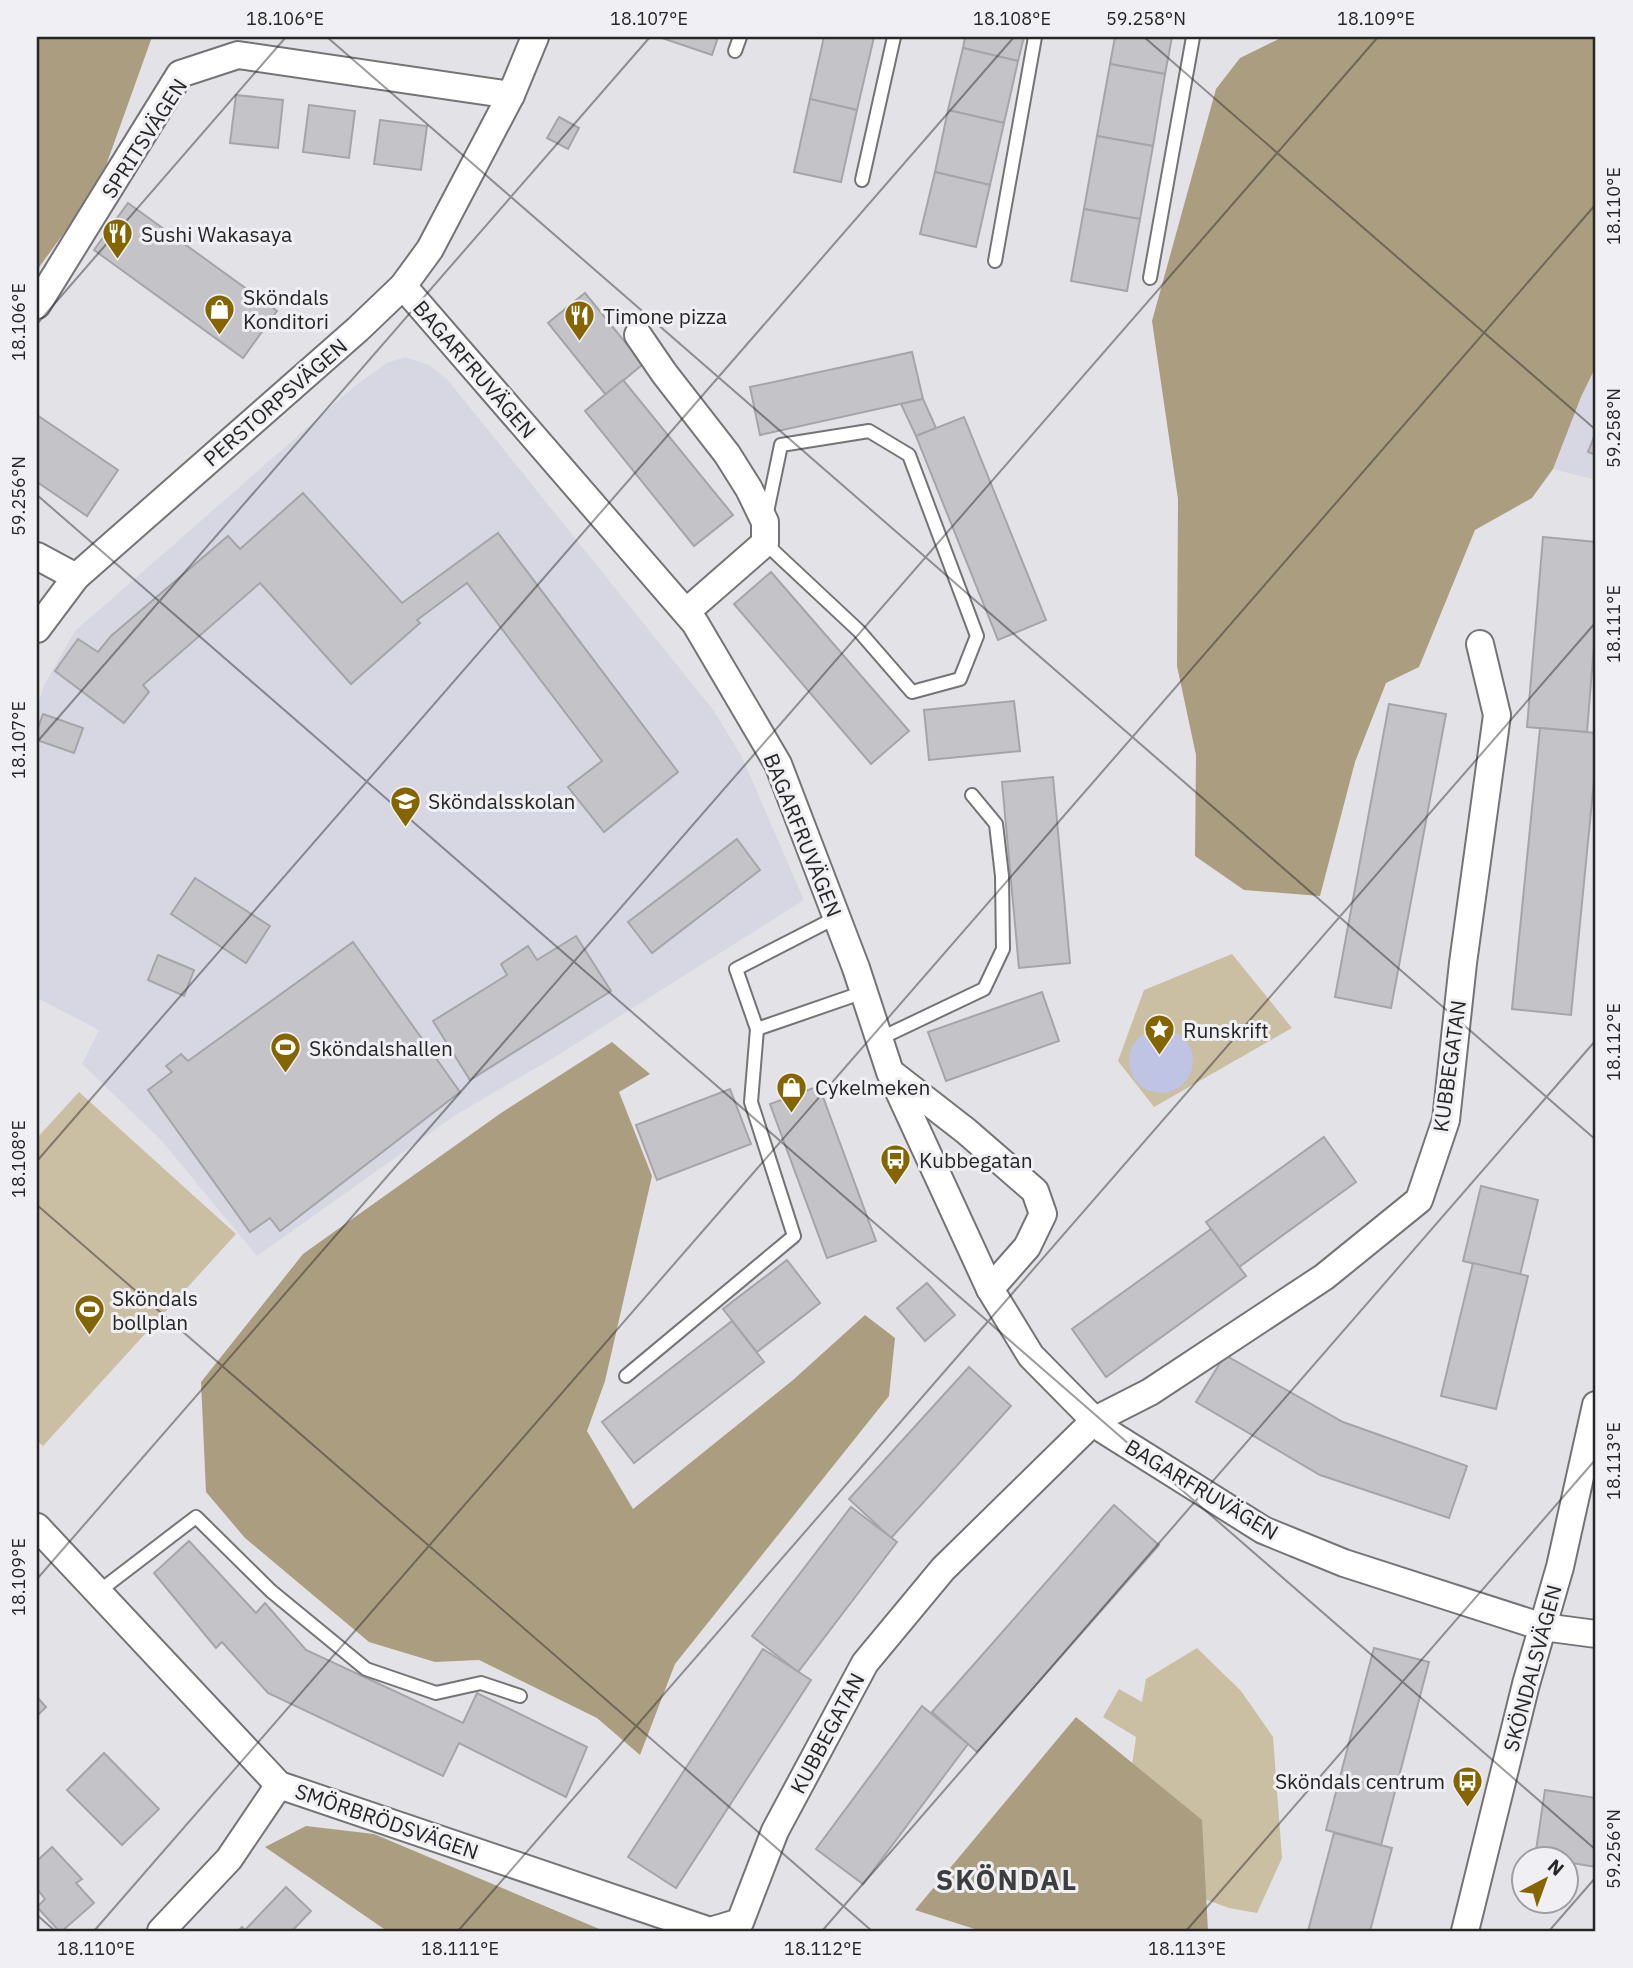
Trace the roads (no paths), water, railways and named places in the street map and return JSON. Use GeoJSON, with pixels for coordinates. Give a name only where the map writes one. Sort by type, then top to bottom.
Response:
{"type":"FeatureCollection","features":[{"type":"Feature","properties":{"kind":"street","name":"PERSTORPSVÄGEN"},"geometry":{"type":"LineString","coordinates":[[37,629],[76,577],[348,338],[403,286],[430,249],[511,95],[536,37]]}},
{"type":"Feature","properties":{"kind":"street","name":"SPRITSVÄGEN"},"geometry":{"type":"LineString","coordinates":[[37,305],[180,74],[238,55],[511,95]]}},
{"type":"Feature","properties":{"kind":"street","name":"BAGARFRUVÄGEN"},"geometry":{"type":"LineString","coordinates":[[403,286],[695,623],[778,764],[837,917],[890,1072],[990,1289],[1031,1356],[1104,1430],[1263,1530],[1344,1563],[1543,1627],[1596,1634]]}},
{"type":"Feature","properties":{"kind":"street"},"geometry":{"type":"LineString","coordinates":[[638,335],[727,454],[749,489],[765,533],[686,612]]}},
{"type":"Feature","properties":{"kind":"street"},"geometry":{"type":"LineString","coordinates":[[37,556],[76,577]]}},
{"type":"Feature","properties":{"kind":"street","name":"KUBBEGATAN"},"geometry":{"type":"LineString","coordinates":[[710,1931],[740,1922],[775,1831],[865,1663],[943,1569],[1095,1420],[1150,1392],[1324,1277],[1419,1200],[1446,1120],[1463,963],[1497,715],[1480,644]]}},
{"type":"Feature","properties":{"kind":"street"},"geometry":{"type":"LineString","coordinates":[[890,1072],[966,1131],[1035,1191],[1043,1214],[1027,1247],[990,1289]]}},
{"type":"Feature","properties":{"kind":"street","name":"SKÖNDALSVÄGEN"},"geometry":{"type":"LineString","coordinates":[[1465,1931],[1526,1684],[1560,1567],[1596,1405]]}},
{"type":"Feature","properties":{"kind":"street","name":"SMÖRBRÖDSVÄGEN"},"geometry":{"type":"LineString","coordinates":[[37,1527],[279,1785],[710,1931]]}},
{"type":"Feature","properties":{"kind":"street"},"geometry":{"type":"LineString","coordinates":[[170,1928],[229,1859],[279,1785]]}},
{"type":"Feature","properties":{"kind":"lane"},"geometry":{"type":"LineString","coordinates":[[736,51],[740,37]]}},
{"type":"Feature","properties":{"kind":"lane"},"geometry":{"type":"LineString","coordinates":[[862,180],[894,37]]}},
{"type":"Feature","properties":{"kind":"lane"},"geometry":{"type":"LineString","coordinates":[[995,261],[1035,37]]}},
{"type":"Feature","properties":{"kind":"lane"},"geometry":{"type":"LineString","coordinates":[[1150,278],[1193,37]]}},
{"type":"Feature","properties":{"kind":"lane"},"geometry":{"type":"LineString","coordinates":[[869,431],[909,455],[977,636],[960,679],[912,692],[859,631],[765,533],[782,445],[869,431]]}},
{"type":"Feature","properties":{"kind":"lane"},"geometry":{"type":"LineString","coordinates":[[879,1039],[984,989],[1003,949],[1002,876],[996,824],[972,795]]}},
{"type":"Feature","properties":{"kind":"lane"},"geometry":{"type":"LineString","coordinates":[[626,1376],[794,1236],[751,1101],[757,1029],[736,969],[837,917]]}},
{"type":"Feature","properties":{"kind":"lane"},"geometry":{"type":"LineString","coordinates":[[757,1029],[864,992]]}},
{"type":"Feature","properties":{"kind":"lane"},"geometry":{"type":"LineString","coordinates":[[98,1592],[196,1517],[271,1591],[366,1669],[436,1693],[481,1683],[520,1696]]}},
{"type":"Feature","properties":{"kind":"water"},"geometry":{"type":"Polygon","coordinates":[[[1161,1029],[1179,1035],[1187,1043],[1193,1061],[1187,1079],[1179,1087],[1161,1093],[1143,1087],[1135,1079],[1129,1061],[1135,1043],[1143,1035],[1161,1029]]]}},
{"type":"Feature","properties":{"kind":"place","name":"Sushi Wakasaya"},"geometry":{"type":"Point","coordinates":[118,261]}},
{"type":"Feature","properties":{"kind":"place","name":"Sköndals Konditori"},"geometry":{"type":"Point","coordinates":[220,336]}},
{"type":"Feature","properties":{"kind":"place","name":"Timone pizza"},"geometry":{"type":"Point","coordinates":[580,343]}},
{"type":"Feature","properties":{"kind":"place","name":"Sköndalsskolan"},"geometry":{"type":"Point","coordinates":[405,828]}},
{"type":"Feature","properties":{"kind":"place","name":"Runskrift"},"geometry":{"type":"Point","coordinates":[1160,1057]}},
{"type":"Feature","properties":{"kind":"place","name":"Sköndalshallen"},"geometry":{"type":"Point","coordinates":[286,1075]}},
{"type":"Feature","properties":{"kind":"place","name":"Cykelmeken"},"geometry":{"type":"Point","coordinates":[792,1114]}},
{"type":"Feature","properties":{"kind":"place","name":"Kubbegatan"},"geometry":{"type":"Point","coordinates":[896,1187]}},
{"type":"Feature","properties":{"kind":"place","name":"Sköndals bollplan"},"geometry":{"type":"Point","coordinates":[89,1337]}},
{"type":"Feature","properties":{"kind":"place","name":"Sköndals centrum"},"geometry":{"type":"Point","coordinates":[1468,1808]}},
{"type":"Feature","properties":{"kind":"district","name":"SKÖNDAL"},"geometry":{"type":"Point","coordinates":[1007,1879]}}]}
